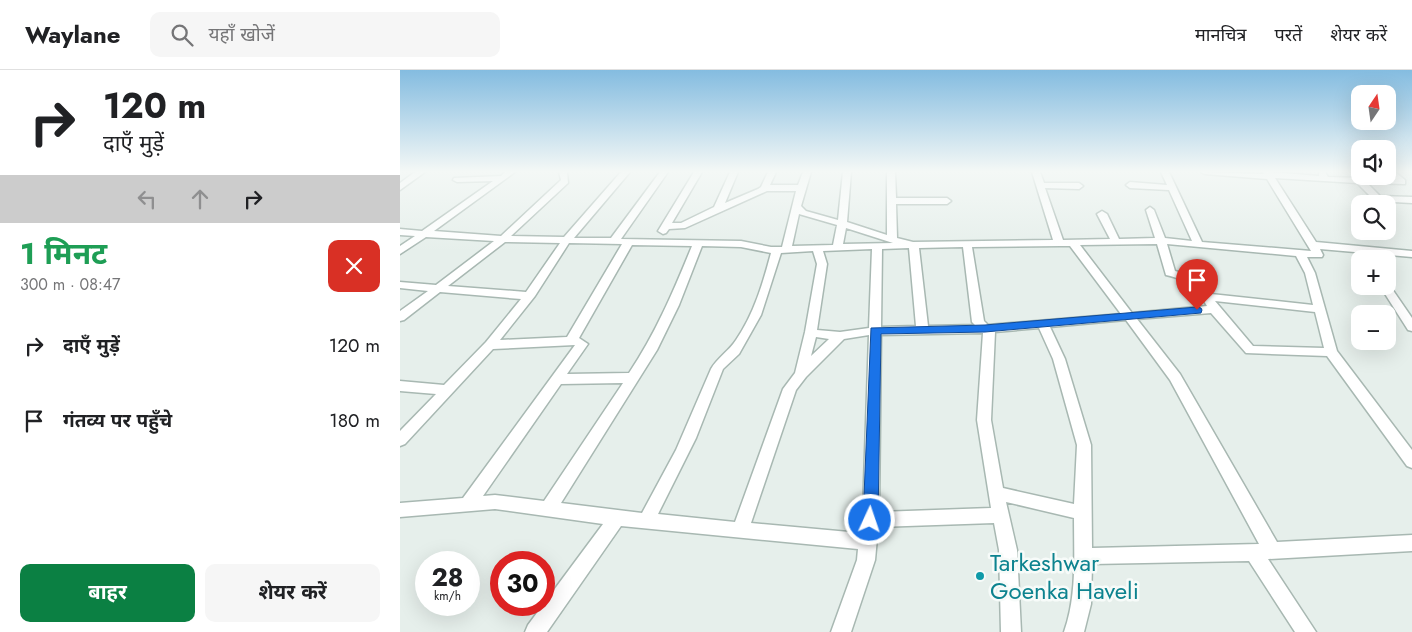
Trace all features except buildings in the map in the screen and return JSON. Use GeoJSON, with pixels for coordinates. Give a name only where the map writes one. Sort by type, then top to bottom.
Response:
{"type":"FeatureCollection","features":[{"type":"Feature","properties":{"kind":"street"},"geometry":{"type":"LineString","coordinates":[[400,252],[474,198]]}},
{"type":"Feature","properties":{"kind":"street"},"geometry":{"type":"LineString","coordinates":[[400,317],[503,239],[547,198]]}},
{"type":"Feature","properties":{"kind":"street"},"geometry":{"type":"LineString","coordinates":[[400,440],[490,345],[529,296],[566,241],[603,198]]}},
{"type":"Feature","properties":{"kind":"street"},"geometry":{"type":"LineString","coordinates":[[614,241],[645,198]]}},
{"type":"Feature","properties":{"kind":"street"},"geometry":{"type":"LineString","coordinates":[[657,242],[682,198]]}},
{"type":"Feature","properties":{"kind":"street"},"geometry":{"type":"LineString","coordinates":[[718,209],[723,198]]}},
{"type":"Feature","properties":{"kind":"street"},"geometry":{"type":"LineString","coordinates":[[666,226],[687,224],[742,198]]}},
{"type":"Feature","properties":{"kind":"street"},"geometry":{"type":"LineString","coordinates":[[646,521],[695,424],[706,392],[718,367],[725,358],[734,352],[755,315],[782,249],[798,198]]}},
{"type":"Feature","properties":{"kind":"street"},"geometry":{"type":"LineString","coordinates":[[837,248],[844,198]]}},
{"type":"Feature","properties":{"kind":"street"},"geometry":{"type":"LineString","coordinates":[[1046,198],[1066,243],[1129,316],[1175,377],[1272,550]]}},
{"type":"Feature","properties":{"kind":"street"},"geometry":{"type":"LineString","coordinates":[[1177,198],[1198,244]]}},
{"type":"Feature","properties":{"kind":"street"},"geometry":{"type":"LineString","coordinates":[[400,232],[503,239],[741,244],[782,249],[1161,241],[1318,255],[1283,198]]}},
{"type":"Feature","properties":{"kind":"street"},"geometry":{"type":"LineString","coordinates":[[1377,198],[1412,200]]}},
{"type":"Feature","properties":{"kind":"street"},"geometry":{"type":"LineString","coordinates":[[1399,200],[1412,211]]}},
{"type":"Feature","properties":{"kind":"street"},"geometry":{"type":"LineString","coordinates":[[892,238],[891,201],[947,201]]}},
{"type":"Feature","properties":{"kind":"street"},"geometry":{"type":"LineString","coordinates":[[796,207],[803,213],[914,246]]}},
{"type":"Feature","properties":{"kind":"street"},"geometry":{"type":"LineString","coordinates":[[1150,210],[1170,273],[1187,275],[1194,279],[1214,309],[1250,350],[1331,352]]}},
{"type":"Feature","properties":{"kind":"street"},"geometry":{"type":"LineString","coordinates":[[1102,214],[1116,242]]}},
{"type":"Feature","properties":{"kind":"street"},"geometry":{"type":"LineString","coordinates":[[572,341],[629,241]]}},
{"type":"Feature","properties":{"kind":"street"},"geometry":{"type":"LineString","coordinates":[[548,509],[631,378],[651,350],[674,305],[698,243]]}},
{"type":"Feature","properties":{"kind":"street"},"geometry":{"type":"LineString","coordinates":[[967,244],[978,322],[989,332],[984,420],[991,468],[1008,550],[1011,632]]}},
{"type":"Feature","properties":{"kind":"street"},"geometry":{"type":"LineString","coordinates":[[1312,245],[1351,252]]}},
{"type":"Feature","properties":{"kind":"street"},"geometry":{"type":"LineString","coordinates":[[841,632],[866,560],[868,542],[877,246]]}},
{"type":"Feature","properties":{"kind":"street"},"geometry":{"type":"LineString","coordinates":[[914,246],[922,330]]}},
{"type":"Feature","properties":{"kind":"street"},"geometry":{"type":"LineString","coordinates":[[801,374],[811,332],[822,264],[817,248]]}},
{"type":"Feature","properties":{"kind":"street"},"geometry":{"type":"LineString","coordinates":[[1300,254],[1310,274],[1331,352],[1412,462]]}},
{"type":"Feature","properties":{"kind":"street"},"geometry":{"type":"LineString","coordinates":[[1396,254],[1412,254]]}},
{"type":"Feature","properties":{"kind":"street"},"geometry":{"type":"LineString","coordinates":[[400,285],[529,296]]}},
{"type":"Feature","properties":{"kind":"street"},"geometry":{"type":"LineString","coordinates":[[1391,295],[1412,327]]}},
{"type":"Feature","properties":{"kind":"street"},"geometry":{"type":"LineString","coordinates":[[1206,297],[1319,309]]}},
{"type":"Feature","properties":{"kind":"street"},"geometry":{"type":"LineString","coordinates":[[811,332],[821,335],[840,336],[875,331],[985,329],[1214,309]]}},
{"type":"Feature","properties":{"kind":"street"},"geometry":{"type":"LineString","coordinates":[[1043,324],[1059,359],[1084,445],[1082,512],[1084,575],[1081,612],[1074,632]]}},
{"type":"Feature","properties":{"kind":"street"},"geometry":{"type":"LineString","coordinates":[[740,530],[790,389],[801,374],[840,336]]}},
{"type":"Feature","properties":{"kind":"street"},"geometry":{"type":"LineString","coordinates":[[468,504],[582,344],[580,341],[572,341],[490,345]]}},
{"type":"Feature","properties":{"kind":"street"},"geometry":{"type":"LineString","coordinates":[[558,379],[631,378]]}},
{"type":"Feature","properties":{"kind":"street"},"geometry":{"type":"LineString","coordinates":[[400,386],[448,390]]}},
{"type":"Feature","properties":{"kind":"street"},"geometry":{"type":"LineString","coordinates":[[996,493],[1082,512]]}},
{"type":"Feature","properties":{"kind":"street"},"geometry":{"type":"LineString","coordinates":[[400,510],[495,502],[617,518],[868,542]]}},
{"type":"Feature","properties":{"kind":"street"},"geometry":{"type":"LineString","coordinates":[[870,520],[1001,515]]}},
{"type":"Feature","properties":{"kind":"street"},"geometry":{"type":"LineString","coordinates":[[535,632],[617,518]]}},
{"type":"Feature","properties":{"kind":"street"},"geometry":{"type":"LineString","coordinates":[[1083,556],[1254,553],[1272,550],[1412,543]]}},
{"type":"Feature","properties":{"kind":"street"},"geometry":{"type":"LineString","coordinates":[[1254,553],[1306,632]]}},
{"type":"Feature","properties":{"kind":"place","name":"Tarkeshwar Goenka Haveli"},"geometry":{"type":"Point","coordinates":[980,576]}},
{"type":"Feature","properties":{"kind":"route"},"geometry":{"type":"LineString","coordinates":[[870,520],[875,331],[985,329],[1197,310]]}}]}
